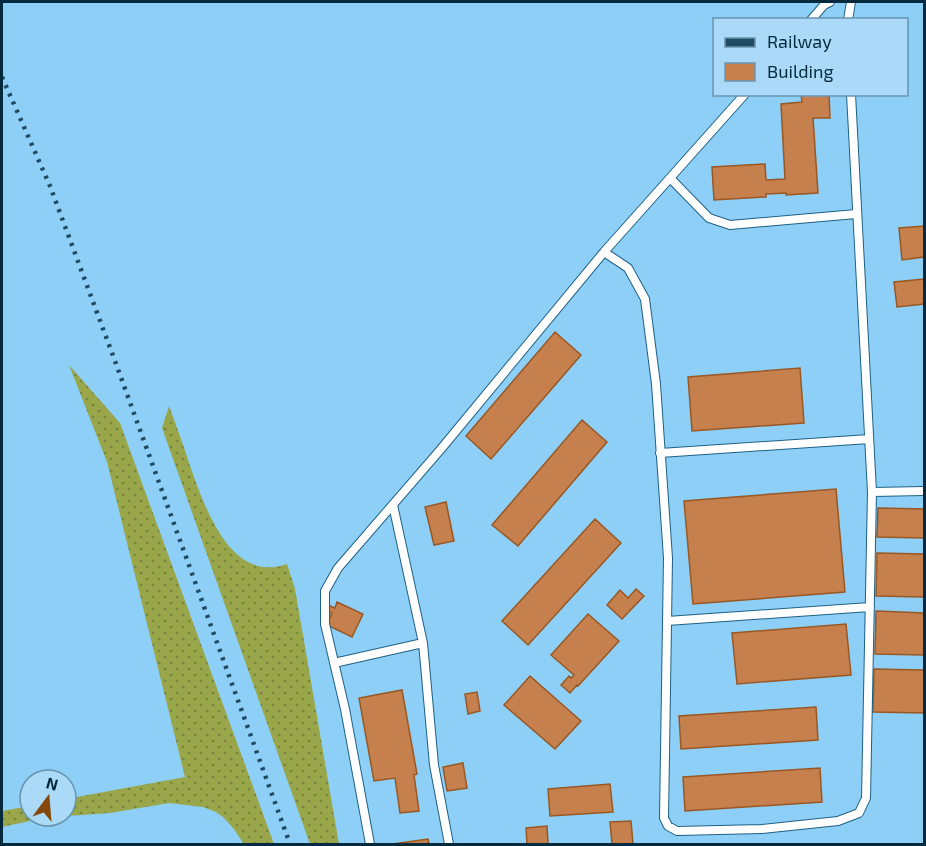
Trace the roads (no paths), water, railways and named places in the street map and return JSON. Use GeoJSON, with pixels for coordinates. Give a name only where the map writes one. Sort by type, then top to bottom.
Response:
{"type":"FeatureCollection","features":[{"type":"Feature","properties":{"kind":"lane"},"geometry":{"type":"LineString","coordinates":[[813,18],[824,5],[830,2]]}},
{"type":"Feature","properties":{"kind":"lane"},"geometry":{"type":"LineString","coordinates":[[848,18],[851,2]]}},
{"type":"Feature","properties":{"kind":"lane"},"geometry":{"type":"LineString","coordinates":[[370,844],[345,709],[325,624],[326,591],[338,568],[441,449],[604,252],[743,96]]}},
{"type":"Feature","properties":{"kind":"lane"},"geometry":{"type":"LineString","coordinates":[[604,252],[628,268],[645,299],[656,384],[668,558],[664,818],[668,826],[677,831],[762,829],[838,821],[859,813],[866,798],[872,492],[851,96]]}},
{"type":"Feature","properties":{"kind":"lane"},"geometry":{"type":"LineString","coordinates":[[670,178],[709,218],[730,225],[856,214]]}},
{"type":"Feature","properties":{"kind":"lane"},"geometry":{"type":"LineString","coordinates":[[660,453],[870,439]]}},
{"type":"Feature","properties":{"kind":"lane"},"geometry":{"type":"LineString","coordinates":[[872,492],[924,491]]}},
{"type":"Feature","properties":{"kind":"lane"},"geometry":{"type":"LineString","coordinates":[[393,505],[423,643],[434,765],[449,844]]}},
{"type":"Feature","properties":{"kind":"lane"},"geometry":{"type":"LineString","coordinates":[[667,621],[870,607]]}},
{"type":"Feature","properties":{"kind":"lane"},"geometry":{"type":"LineString","coordinates":[[334,663],[423,643]]}},
{"type":"Feature","properties":{"kind":"railway"},"geometry":{"type":"LineString","coordinates":[[2,77],[50,186],[290,844]]}}]}
